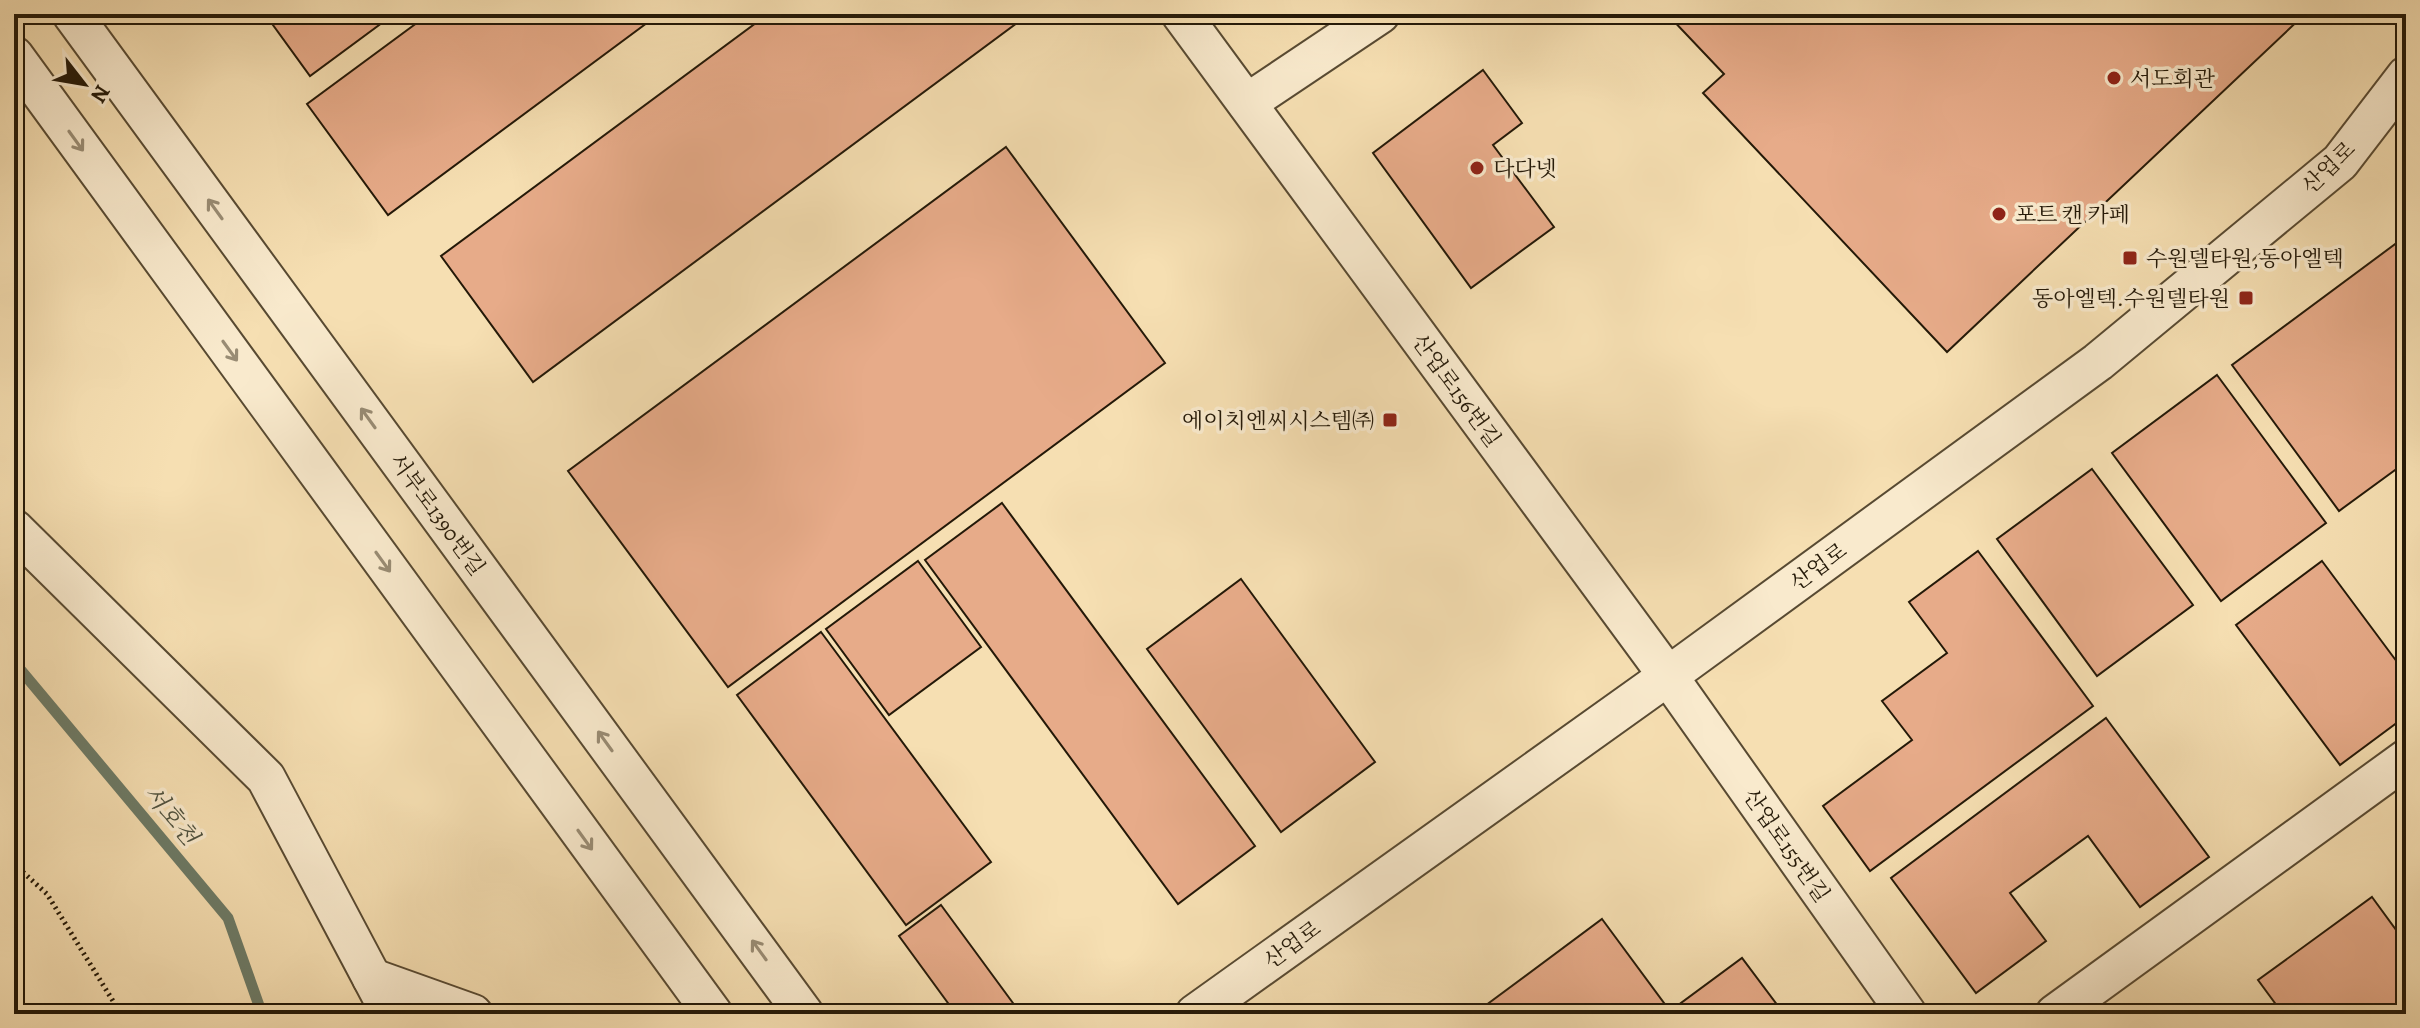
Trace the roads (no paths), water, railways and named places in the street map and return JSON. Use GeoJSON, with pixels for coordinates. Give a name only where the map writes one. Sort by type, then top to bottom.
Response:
{"type":"FeatureCollection","features":[{"type":"Feature","properties":{"kind":"street","name":"서부로1390번길"},"geometry":{"type":"LineString","coordinates":[[72,14],[804,1014]]}},
{"type":"Feature","properties":{"kind":"street","name":"산업로156번길"},"geometry":{"type":"LineString","coordinates":[[1181,14],[1668,676]]}},
{"type":"Feature","properties":{"kind":"street"},"geometry":{"type":"LineString","coordinates":[[1247,103],[1380,14]]}},
{"type":"Feature","properties":{"kind":"street"},"geometry":{"type":"LineString","coordinates":[[14,56],[713,1014]]}},
{"type":"Feature","properties":{"kind":"street","name":"산업로"},"geometry":{"type":"LineString","coordinates":[[1195,1014],[1668,676],[2098,362],[2340,162],[2406,76]]}},
{"type":"Feature","properties":{"kind":"street"},"geometry":{"type":"LineString","coordinates":[[14,529],[266,778],[391,1014]]}},
{"type":"Feature","properties":{"kind":"street","name":"산업로155번길"},"geometry":{"type":"LineString","coordinates":[[1668,676],[1907,1014]]}},
{"type":"Feature","properties":{"kind":"street"},"geometry":{"type":"LineString","coordinates":[[2055,1014],[2406,759]]}},
{"type":"Feature","properties":{"kind":"street"},"geometry":{"type":"LineString","coordinates":[[372,978],[473,1014]]}},
{"type":"Feature","properties":{"kind":"waterway","name":"서호천"},"geometry":{"type":"LineString","coordinates":[[14,662],[228,918],[262,1014]]}},
{"type":"Feature","properties":{"kind":"place","name":"서도회관"},"geometry":{"type":"Point","coordinates":[2114,78]}},
{"type":"Feature","properties":{"kind":"place","name":"다다넷"},"geometry":{"type":"Point","coordinates":[1477,168]}},
{"type":"Feature","properties":{"kind":"place","name":"포트 캔 카페"},"geometry":{"type":"Point","coordinates":[1999,214]}},
{"type":"Feature","properties":{"kind":"place","name":"수원델타원,동아엘텍"},"geometry":{"type":"Point","coordinates":[2130,258]}},
{"type":"Feature","properties":{"kind":"place","name":"동아엘텍.수원델타원"},"geometry":{"type":"Point","coordinates":[2246,298]}},
{"type":"Feature","properties":{"kind":"place","name":"에이치엔씨시스템㈜"},"geometry":{"type":"Point","coordinates":[1390,420]}}]}
